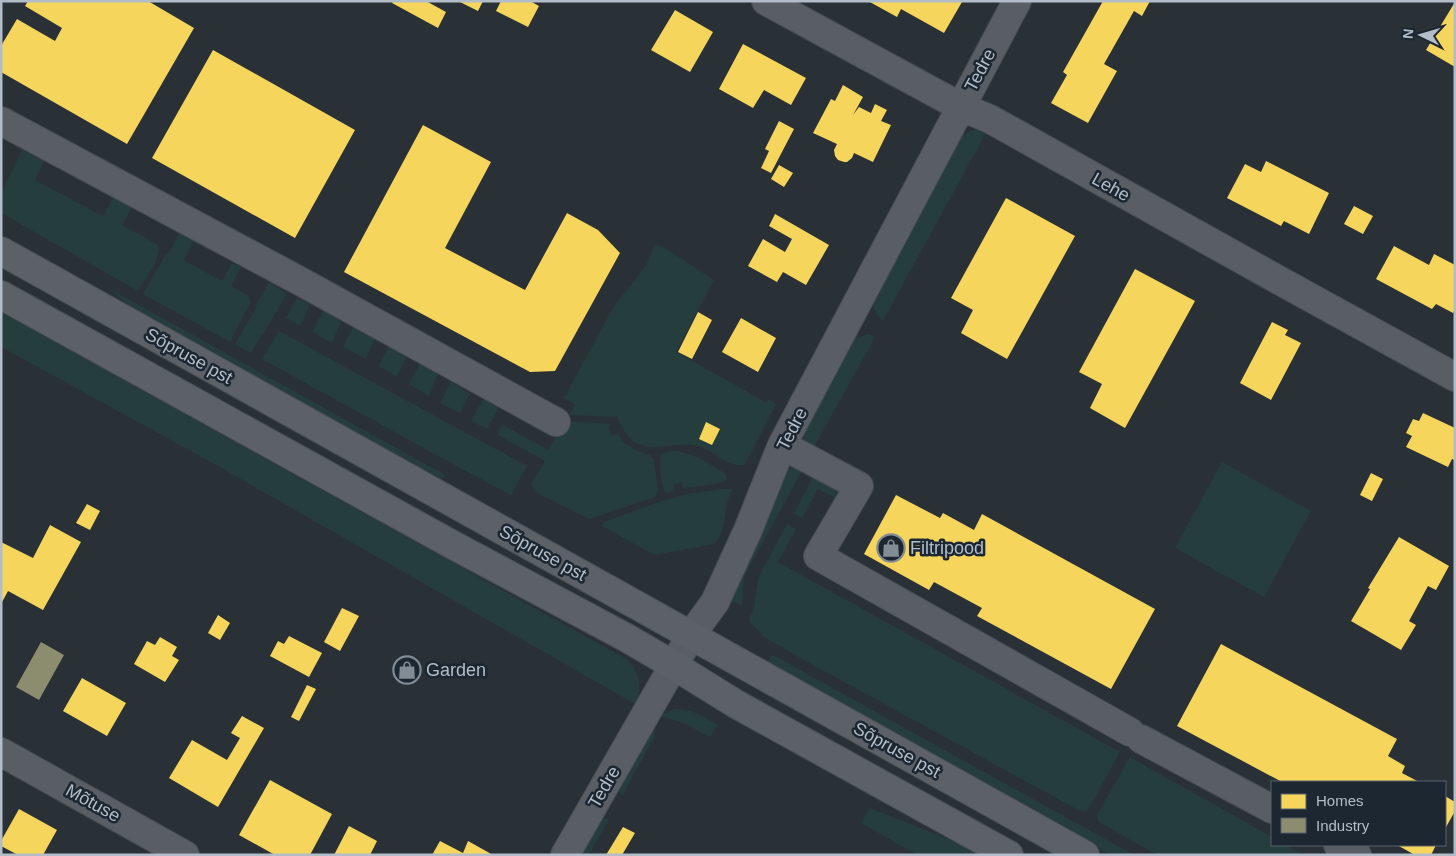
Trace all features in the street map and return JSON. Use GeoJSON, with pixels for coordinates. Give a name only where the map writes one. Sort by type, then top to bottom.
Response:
{"type":"FeatureCollection","features":[{"type":"Feature","properties":{"kind":"main road","name":"Sõpruse pst"},"geometry":{"type":"LineString","coordinates":[[1,251],[1085,855]]}},
{"type":"Feature","properties":{"kind":"main road","name":"Sõpruse pst"},"geometry":{"type":"LineString","coordinates":[[1,295],[453,545],[627,638],[736,704],[1009,855]]}},
{"type":"Feature","properties":{"kind":"street","name":"Lehe"},"geometry":{"type":"LineString","coordinates":[[766,1],[961,107],[990,119],[1284,284],[1455,377]]}},
{"type":"Feature","properties":{"kind":"street","name":"Tedre"},"geometry":{"type":"LineString","coordinates":[[565,855],[690,635],[715,602],[748,530],[782,445],[1018,1]]}},
{"type":"Feature","properties":{"kind":"street"},"geometry":{"type":"LineString","coordinates":[[1,121],[298,280],[556,422]]}},
{"type":"Feature","properties":{"kind":"street"},"geometry":{"type":"LineString","coordinates":[[782,445],[859,486],[818,556],[1135,736],[1271,808]]}},
{"type":"Feature","properties":{"kind":"street","name":"Mõtuse"},"geometry":{"type":"LineString","coordinates":[[1,752],[185,855]]}},
{"type":"Feature","properties":{"kind":"street"},"geometry":{"type":"LineString","coordinates":[[1340,846],[1357,855]]}},
{"type":"Feature","properties":{"kind":"green space"},"geometry":{"type":"Polygon","coordinates":[[[979,129],[987,131],[883,321],[874,310],[875,296],[957,143],[970,131],[979,129]]]}},
{"type":"Feature","properties":{"kind":"green space"},"geometry":{"type":"Polygon","coordinates":[[[22,150],[44,161],[35,180],[103,216],[113,198],[133,205],[122,225],[158,245],[159,250],[152,269],[138,291],[1,213],[1,194],[22,150]]]}},
{"type":"Feature","properties":{"kind":"green space"},"geometry":{"type":"Polygon","coordinates":[[[183,227],[197,234],[184,260],[222,281],[232,263],[241,267],[231,286],[249,296],[251,302],[230,342],[143,294],[183,227]]]}},
{"type":"Feature","properties":{"kind":"green space"},"geometry":{"type":"Polygon","coordinates":[[[655,245],[664,247],[714,280],[676,352],[766,402],[768,399],[776,404],[745,465],[731,463],[699,446],[690,444],[662,447],[644,446],[628,436],[617,416],[569,415],[575,404],[564,398],[614,306],[645,267],[655,245]],[[706,422],[699,439],[712,444],[719,429],[706,422]]]}},
{"type":"Feature","properties":{"kind":"green space"},"geometry":{"type":"Polygon","coordinates":[[[269,282],[286,293],[285,298],[251,353],[235,344],[269,282]]]}},
{"type":"Feature","properties":{"kind":"green space"},"geometry":{"type":"Polygon","coordinates":[[[110,289],[445,475],[442,479],[409,465],[149,323],[110,289]]]}},
{"type":"Feature","properties":{"kind":"green space"},"geometry":{"type":"Polygon","coordinates":[[[297,298],[308,304],[309,308],[300,326],[286,318],[297,298]]]}},
{"type":"Feature","properties":{"kind":"green space"},"geometry":{"type":"Polygon","coordinates":[[[324,309],[342,319],[332,343],[312,332],[324,309]]]}},
{"type":"Feature","properties":{"kind":"green space"},"geometry":{"type":"Polygon","coordinates":[[[1,312],[625,658],[634,668],[639,679],[639,691],[635,704],[209,461],[1,347],[1,312]]]}},
{"type":"Feature","properties":{"kind":"green space"},"geometry":{"type":"Polygon","coordinates":[[[354,325],[376,337],[366,359],[343,347],[354,325]]]}},
{"type":"Feature","properties":{"kind":"green space"},"geometry":{"type":"Polygon","coordinates":[[[279,331],[527,466],[511,495],[262,359],[279,331]]]}},
{"type":"Feature","properties":{"kind":"green space"},"geometry":{"type":"Polygon","coordinates":[[[869,334],[875,337],[812,451],[804,441],[804,434],[854,339],[869,334]]]}},
{"type":"Feature","properties":{"kind":"green space"},"geometry":{"type":"Polygon","coordinates":[[[390,343],[408,354],[397,377],[379,366],[390,343]]]}},
{"type":"Feature","properties":{"kind":"green space"},"geometry":{"type":"Polygon","coordinates":[[[420,363],[438,374],[429,396],[409,384],[420,363]]]}},
{"type":"Feature","properties":{"kind":"green space"},"geometry":{"type":"Polygon","coordinates":[[[451,382],[470,394],[460,413],[440,403],[451,382]]]}},
{"type":"Feature","properties":{"kind":"green space"},"geometry":{"type":"Polygon","coordinates":[[[483,399],[499,407],[487,429],[471,421],[483,399]]]}},
{"type":"Feature","properties":{"kind":"green space"},"geometry":{"type":"Polygon","coordinates":[[[565,421],[612,424],[608,427],[612,436],[618,433],[623,442],[638,451],[650,455],[654,460],[658,491],[655,497],[589,519],[535,492],[531,484],[545,461],[498,435],[498,431],[502,424],[548,450],[565,421]]]}},
{"type":"Feature","properties":{"kind":"green space"},"geometry":{"type":"Polygon","coordinates":[[[675,451],[701,459],[726,474],[727,479],[713,484],[683,488],[682,482],[673,485],[674,491],[666,493],[661,473],[661,457],[662,453],[675,451]]]}},
{"type":"Feature","properties":{"kind":"green space"},"geometry":{"type":"Polygon","coordinates":[[[1222,462],[1311,511],[1264,597],[1175,548],[1222,462]]]}},
{"type":"Feature","properties":{"kind":"green space"},"geometry":{"type":"Polygon","coordinates":[[[794,466],[803,469],[744,577],[742,606],[732,601],[732,597],[786,471],[794,466]]]}},
{"type":"Feature","properties":{"kind":"green space"},"geometry":{"type":"Polygon","coordinates":[[[814,475],[835,488],[837,495],[835,498],[818,489],[802,518],[794,513],[814,475]]]}},
{"type":"Feature","properties":{"kind":"green space"},"geometry":{"type":"Polygon","coordinates":[[[733,489],[727,503],[722,532],[714,544],[654,555],[602,526],[604,522],[659,502],[687,494],[733,489]]]}},
{"type":"Feature","properties":{"kind":"green space"},"geometry":{"type":"Polygon","coordinates":[[[787,524],[796,529],[778,562],[1120,752],[1089,809],[1085,811],[1078,810],[764,637],[750,622],[750,617],[754,608],[758,578],[787,524]]]}},
{"type":"Feature","properties":{"kind":"green space"},"geometry":{"type":"Polygon","coordinates":[[[771,656],[775,656],[1134,855],[1111,855],[767,665],[771,656]]]}},
{"type":"Feature","properties":{"kind":"green space"},"geometry":{"type":"Polygon","coordinates":[[[675,709],[692,711],[718,725],[710,737],[683,723],[659,716],[675,709]]]}},
{"type":"Feature","properties":{"kind":"green space"},"geometry":{"type":"Polygon","coordinates":[[[650,727],[654,730],[655,736],[622,796],[617,788],[650,727]]]}},
{"type":"Feature","properties":{"kind":"green space"},"geometry":{"type":"Polygon","coordinates":[[[1130,757],[1271,836],[1271,846],[1288,846],[1304,855],[1157,855],[1099,822],[1097,815],[1130,757]]]}},
{"type":"Feature","properties":{"kind":"green space"},"geometry":{"type":"Polygon","coordinates":[[[870,808],[966,846],[978,855],[918,855],[861,823],[870,808]]]}},
{"type":"Feature","properties":{"kind":"green space"},"geometry":{"type":"Polygon","coordinates":[[[600,819],[609,819],[589,855],[581,855],[600,819]]]}},
{"type":"Feature","properties":{"kind":"building: Homes"},"geometry":{"type":"Polygon","coordinates":[[[28,1],[148,1],[194,28],[127,144],[1,72],[1,46],[17,19],[55,41],[62,28],[25,6],[28,1]]]}},
{"type":"Feature","properties":{"kind":"building: Homes"},"geometry":{"type":"Polygon","coordinates":[[[393,1],[426,1],[446,12],[438,28],[392,3],[393,1]]]}},
{"type":"Feature","properties":{"kind":"building: Homes"},"geometry":{"type":"Polygon","coordinates":[[[458,1],[483,1],[478,11],[458,1]]]}},
{"type":"Feature","properties":{"kind":"building: Homes"},"geometry":{"type":"Polygon","coordinates":[[[501,1],[530,1],[539,6],[528,27],[496,11],[501,1]]]}},
{"type":"Feature","properties":{"kind":"building: Homes"},"geometry":{"type":"Polygon","coordinates":[[[868,1],[962,2],[944,33],[901,9],[897,17],[868,1]]]}},
{"type":"Feature","properties":{"kind":"building: Homes"},"geometry":{"type":"Polygon","coordinates":[[[1103,1],[1150,1],[1142,16],[1134,11],[1104,64],[1117,71],[1088,123],[1051,103],[1067,75],[1063,72],[1103,1]]]}},
{"type":"Feature","properties":{"kind":"building: Homes"},"geometry":{"type":"Polygon","coordinates":[[[1455,2],[1455,67],[1426,50],[1455,2]]]}},
{"type":"Feature","properties":{"kind":"building: Homes"},"geometry":{"type":"Polygon","coordinates":[[[675,10],[713,32],[690,72],[651,50],[675,10]]]}},
{"type":"Feature","properties":{"kind":"building: Homes"},"geometry":{"type":"Polygon","coordinates":[[[743,44],[806,78],[791,105],[764,90],[753,108],[719,89],[743,44]]]}},
{"type":"Feature","properties":{"kind":"building: Homes"},"geometry":{"type":"Polygon","coordinates":[[[213,50],[355,130],[295,238],[152,158],[213,50]]]}},
{"type":"Feature","properties":{"kind":"building: Homes"},"geometry":{"type":"Polygon","coordinates":[[[843,85],[863,97],[853,115],[859,107],[871,113],[875,104],[887,110],[881,121],[891,125],[873,162],[854,153],[847,162],[838,160],[834,150],[837,144],[813,133],[831,99],[835,101],[843,85]]]}},
{"type":"Feature","properties":{"kind":"building: Homes"},"geometry":{"type":"Polygon","coordinates":[[[779,121],[794,129],[771,173],[761,168],[769,151],[765,149],[779,121]]]}},
{"type":"Feature","properties":{"kind":"building: Homes"},"geometry":{"type":"Polygon","coordinates":[[[423,125],[491,162],[445,248],[525,290],[567,213],[598,230],[620,253],[555,371],[530,372],[344,272],[423,125]]]}},
{"type":"Feature","properties":{"kind":"building: Homes"},"geometry":{"type":"Polygon","coordinates":[[[1266,161],[1329,193],[1309,234],[1284,221],[1281,226],[1227,198],[1245,164],[1261,172],[1266,161]]]}},
{"type":"Feature","properties":{"kind":"building: Homes"},"geometry":{"type":"Polygon","coordinates":[[[779,165],[793,173],[784,187],[771,179],[779,165]]]}},
{"type":"Feature","properties":{"kind":"building: Homes"},"geometry":{"type":"Polygon","coordinates":[[[1006,198],[1075,236],[1007,359],[961,333],[973,310],[951,298],[1006,198]]]}},
{"type":"Feature","properties":{"kind":"building: Homes"},"geometry":{"type":"Polygon","coordinates":[[[1354,206],[1373,216],[1363,234],[1344,224],[1354,206]]]}},
{"type":"Feature","properties":{"kind":"building: Homes"},"geometry":{"type":"Polygon","coordinates":[[[775,214],[829,245],[806,285],[783,272],[777,282],[748,266],[763,239],[785,252],[792,239],[769,226],[775,214]]]}},
{"type":"Feature","properties":{"kind":"building: Homes"},"geometry":{"type":"Polygon","coordinates":[[[1394,246],[1429,265],[1434,254],[1455,265],[1455,309],[1453,313],[1436,304],[1432,309],[1376,279],[1394,246]]]}},
{"type":"Feature","properties":{"kind":"building: Homes"},"geometry":{"type":"Polygon","coordinates":[[[1135,269],[1195,301],[1125,428],[1090,408],[1102,384],[1079,372],[1135,269]]]}},
{"type":"Feature","properties":{"kind":"building: Homes"},"geometry":{"type":"Polygon","coordinates":[[[698,312],[712,320],[692,359],[678,352],[698,312]]]}},
{"type":"Feature","properties":{"kind":"building: Homes"},"geometry":{"type":"Polygon","coordinates":[[[741,318],[776,338],[758,372],[722,352],[741,318]]]}},
{"type":"Feature","properties":{"kind":"building: Homes"},"geometry":{"type":"Polygon","coordinates":[[[1272,322],[1288,330],[1285,335],[1301,343],[1271,400],[1240,383],[1272,322]]]}},
{"type":"Feature","properties":{"kind":"building: Homes"},"geometry":{"type":"Polygon","coordinates":[[[1423,413],[1455,428],[1455,460],[1452,459],[1448,467],[1406,447],[1412,436],[1406,433],[1413,419],[1419,421],[1423,413]]]}},
{"type":"Feature","properties":{"kind":"building: Homes"},"geometry":{"type":"Polygon","coordinates":[[[706,422],[720,429],[712,445],[699,439],[706,422]]]}},
{"type":"Feature","properties":{"kind":"building: Homes"},"geometry":{"type":"Polygon","coordinates":[[[1371,473],[1383,479],[1372,501],[1360,495],[1371,473]]]}},
{"type":"Feature","properties":{"kind":"building: Homes"},"geometry":{"type":"Polygon","coordinates":[[[896,495],[940,518],[943,513],[974,530],[982,514],[1155,609],[1111,689],[977,616],[982,608],[934,582],[929,590],[864,554],[896,495]]]}},
{"type":"Feature","properties":{"kind":"building: Homes"},"geometry":{"type":"Polygon","coordinates":[[[87,504],[100,511],[90,530],[76,523],[87,504]]]}},
{"type":"Feature","properties":{"kind":"building: Homes"},"geometry":{"type":"Polygon","coordinates":[[[50,525],[81,542],[43,610],[8,591],[1,604],[1,542],[33,558],[50,525]]]}},
{"type":"Feature","properties":{"kind":"building: Homes"},"geometry":{"type":"Polygon","coordinates":[[[1399,537],[1449,566],[1436,590],[1428,586],[1409,621],[1416,625],[1401,650],[1351,621],[1370,589],[1368,588],[1399,537]]]}},
{"type":"Feature","properties":{"kind":"building: Homes"},"geometry":{"type":"Polygon","coordinates":[[[342,608],[359,616],[340,651],[324,642],[342,608]]]}},
{"type":"Feature","properties":{"kind":"building: Homes"},"geometry":{"type":"Polygon","coordinates":[[[218,615],[230,623],[220,640],[208,633],[218,615]]]}},
{"type":"Feature","properties":{"kind":"building: Homes"},"geometry":{"type":"Polygon","coordinates":[[[289,636],[322,653],[309,677],[270,656],[278,641],[284,644],[289,636]]]}},
{"type":"Feature","properties":{"kind":"building: Homes"},"geometry":{"type":"Polygon","coordinates":[[[160,637],[177,647],[172,656],[179,660],[165,682],[134,664],[147,641],[155,645],[160,637]]]}},
{"type":"Feature","properties":{"kind":"building: Homes"},"geometry":{"type":"Polygon","coordinates":[[[1221,644],[1397,739],[1388,756],[1405,766],[1402,773],[1417,781],[1280,781],[1177,726],[1221,644]]]}},
{"type":"Feature","properties":{"kind":"building: Homes"},"geometry":{"type":"Polygon","coordinates":[[[82,678],[126,703],[107,736],[63,711],[82,678]]]}},
{"type":"Feature","properties":{"kind":"building: Homes"},"geometry":{"type":"Polygon","coordinates":[[[307,685],[316,689],[299,721],[291,717],[307,685]]]}},
{"type":"Feature","properties":{"kind":"building: Homes"},"geometry":{"type":"Polygon","coordinates":[[[242,716],[264,728],[218,807],[169,778],[192,740],[227,760],[240,738],[231,733],[242,716]]]}},
{"type":"Feature","properties":{"kind":"building: Homes"},"geometry":{"type":"Polygon","coordinates":[[[270,780],[332,814],[310,855],[275,855],[239,835],[270,780]]]}},
{"type":"Feature","properties":{"kind":"building: Homes"},"geometry":{"type":"Polygon","coordinates":[[[1446,797],[1455,802],[1455,811],[1446,827],[1446,797]]]}},
{"type":"Feature","properties":{"kind":"building: Homes"},"geometry":{"type":"Polygon","coordinates":[[[19,809],[57,830],[43,855],[18,855],[1,846],[1,841],[19,809]]]}},
{"type":"Feature","properties":{"kind":"building: Homes"},"geometry":{"type":"Polygon","coordinates":[[[349,826],[377,841],[370,855],[334,855],[349,826]]]}},
{"type":"Feature","properties":{"kind":"building: Homes"},"geometry":{"type":"Polygon","coordinates":[[[623,827],[635,833],[622,855],[606,855],[623,827]]]}},
{"type":"Feature","properties":{"kind":"building: Homes"},"geometry":{"type":"Polygon","coordinates":[[[440,841],[463,853],[468,841],[493,855],[432,855],[440,841]]]}},
{"type":"Feature","properties":{"kind":"building: Homes"},"geometry":{"type":"Polygon","coordinates":[[[1399,846],[1436,846],[1431,855],[1415,855],[1399,846]]]}},
{"type":"Feature","properties":{"kind":"building: Industry"},"geometry":{"type":"Polygon","coordinates":[[[41,642],[64,655],[39,700],[16,687],[41,642]]]}},
{"type":"Feature","properties":{"kind":"place","name":"Filtripood"},"geometry":{"type":"Point","coordinates":[891,548]}},
{"type":"Feature","properties":{"kind":"place","name":"Garden"},"geometry":{"type":"Point","coordinates":[407,670]}}]}
